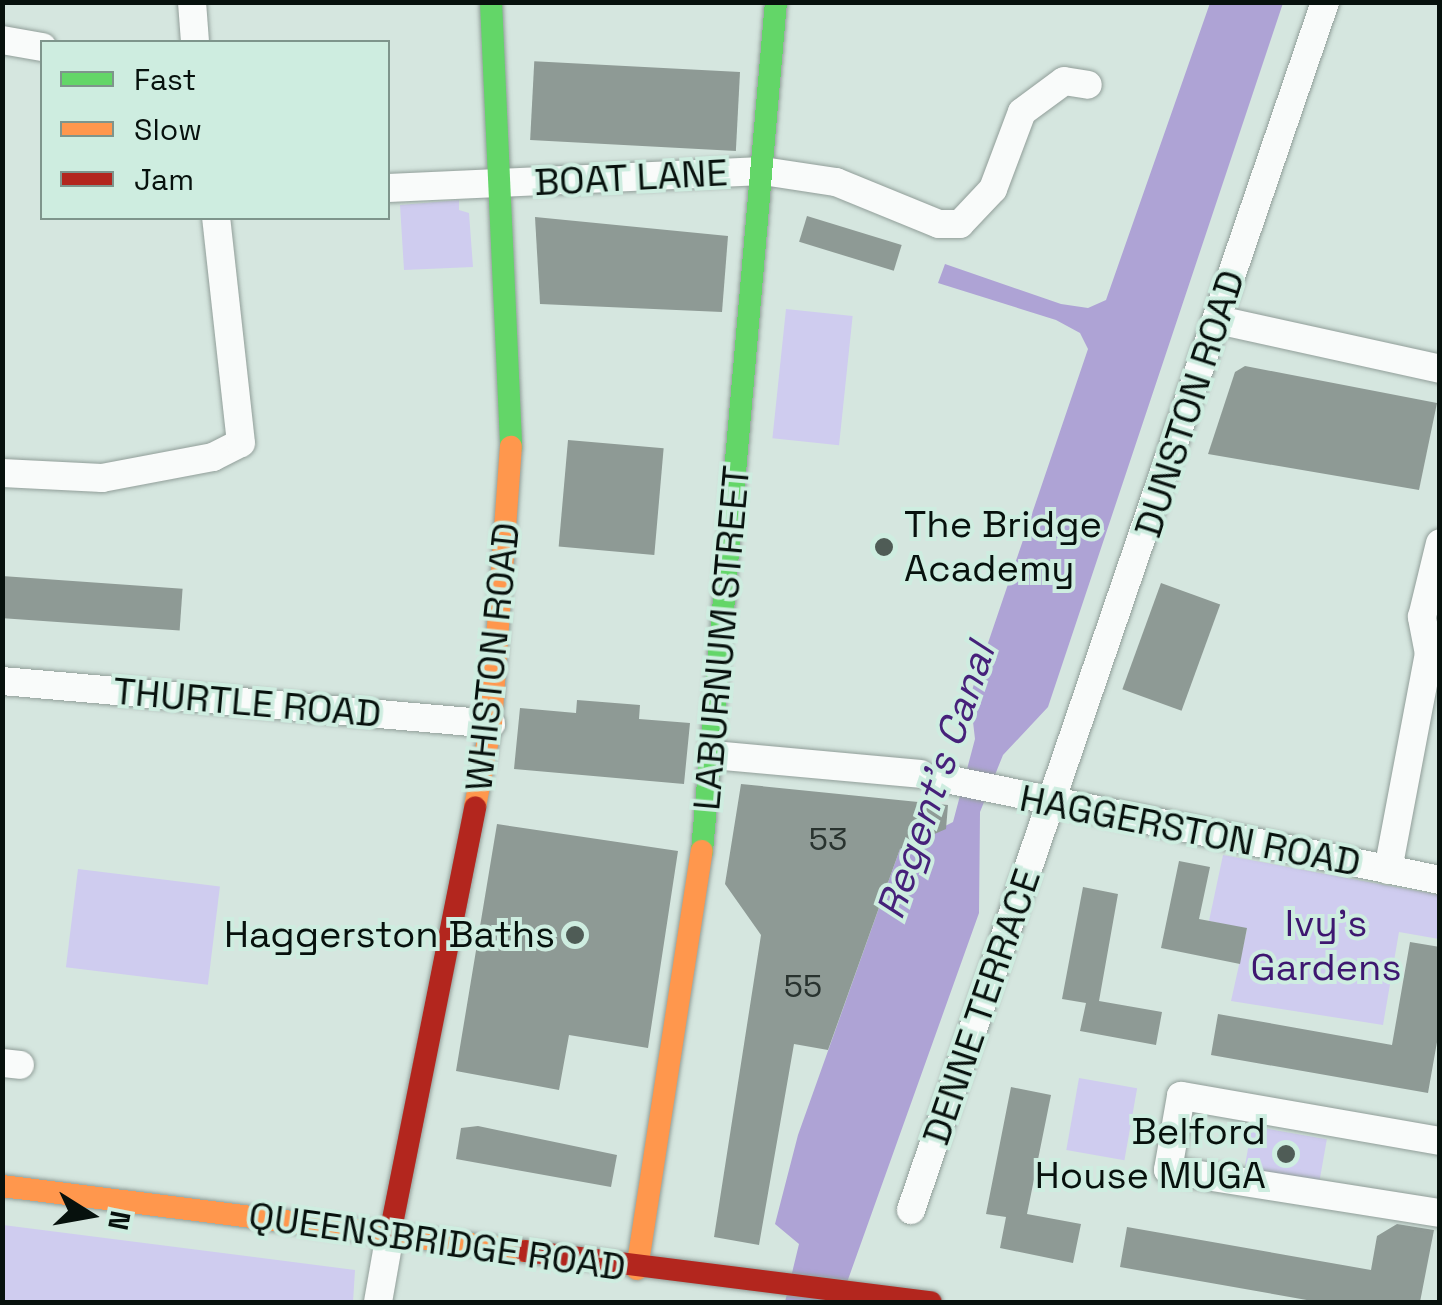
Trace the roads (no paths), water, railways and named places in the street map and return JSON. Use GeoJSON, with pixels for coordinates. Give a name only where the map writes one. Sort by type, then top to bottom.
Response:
{"type":"FeatureCollection","features":[{"type":"Feature","properties":{"kind":"street"},"geometry":{"type":"LineString","coordinates":[[192,2],[195,40]]}},
{"type":"Feature","properties":{"kind":"street","name":"WHISTON ROAD"},"geometry":{"type":"LineString","coordinates":[[378,1302],[491,724],[512,445],[491,2]]}},
{"type":"Feature","properties":{"kind":"street","name":"LABURNUM STREET"},"geometry":{"type":"LineString","coordinates":[[637,1269],[713,755],[776,2]]}},
{"type":"Feature","properties":{"kind":"street","name":"DUNSTON ROAD"},"geometry":{"type":"LineString","coordinates":[[1050,803],[1325,2]]}},
{"type":"Feature","properties":{"kind":"street"},"geometry":{"type":"LineString","coordinates":[[2,40],[40,47]]}},
{"type":"Feature","properties":{"kind":"street","name":"BOAT LANE"},"geometry":{"type":"LineString","coordinates":[[390,188],[500,180],[534,187],[763,171],[836,182],[939,224],[960,224],[994,189],[1022,112],[1064,81],[1088,85]]}},
{"type":"Feature","properties":{"kind":"street"},"geometry":{"type":"LineString","coordinates":[[2,473],[102,478],[213,457],[240,443],[216,220]]}},
{"type":"Feature","properties":{"kind":"street"},"geometry":{"type":"LineString","coordinates":[[1218,320],[1440,370]]}},
{"type":"Feature","properties":{"kind":"street"},"geometry":{"type":"LineString","coordinates":[[1388,870],[1429,654],[1422,617],[1440,543]]}},
{"type":"Feature","properties":{"kind":"street","name":"THURTLE ROAD"},"geometry":{"type":"LineString","coordinates":[[2,681],[491,724]]}},
{"type":"Feature","properties":{"kind":"street","name":"HAGGERSTON ROAD"},"geometry":{"type":"LineString","coordinates":[[713,755],[930,776],[998,793],[1440,880]]}},
{"type":"Feature","properties":{"kind":"street","name":"DENNE TERRACE"},"geometry":{"type":"LineString","coordinates":[[911,1210],[1050,803]]}},
{"type":"Feature","properties":{"kind":"street"},"geometry":{"type":"LineString","coordinates":[[1440,1141],[1181,1096],[1168,1170],[1440,1213]]}},
{"type":"Feature","properties":{"kind":"street","name":"QUEENSBRIDGE ROAD"},"geometry":{"type":"LineString","coordinates":[[2,1186],[390,1234],[686,1276],[931,1302]]}},
{"type":"Feature","properties":{"kind":"place","name":"The Bridge Academy"},"geometry":{"type":"Point","coordinates":[884,547]}},
{"type":"Feature","properties":{"kind":"place","name":"Haggerston Baths"},"geometry":{"type":"Point","coordinates":[575,935]}},
{"type":"Feature","properties":{"kind":"place","name":"Belford House MUGA"},"geometry":{"type":"Point","coordinates":[1286,1154]}},
{"type":"Feature","properties":{"kind":"water label","name":"Regent's Canal"},"geometry":{"type":"Point","coordinates":[936,781]}},
{"type":"Feature","properties":{"kind":"park label","name":"Ivy's Gardens"},"geometry":{"type":"Point","coordinates":[1326,946]}}]}
